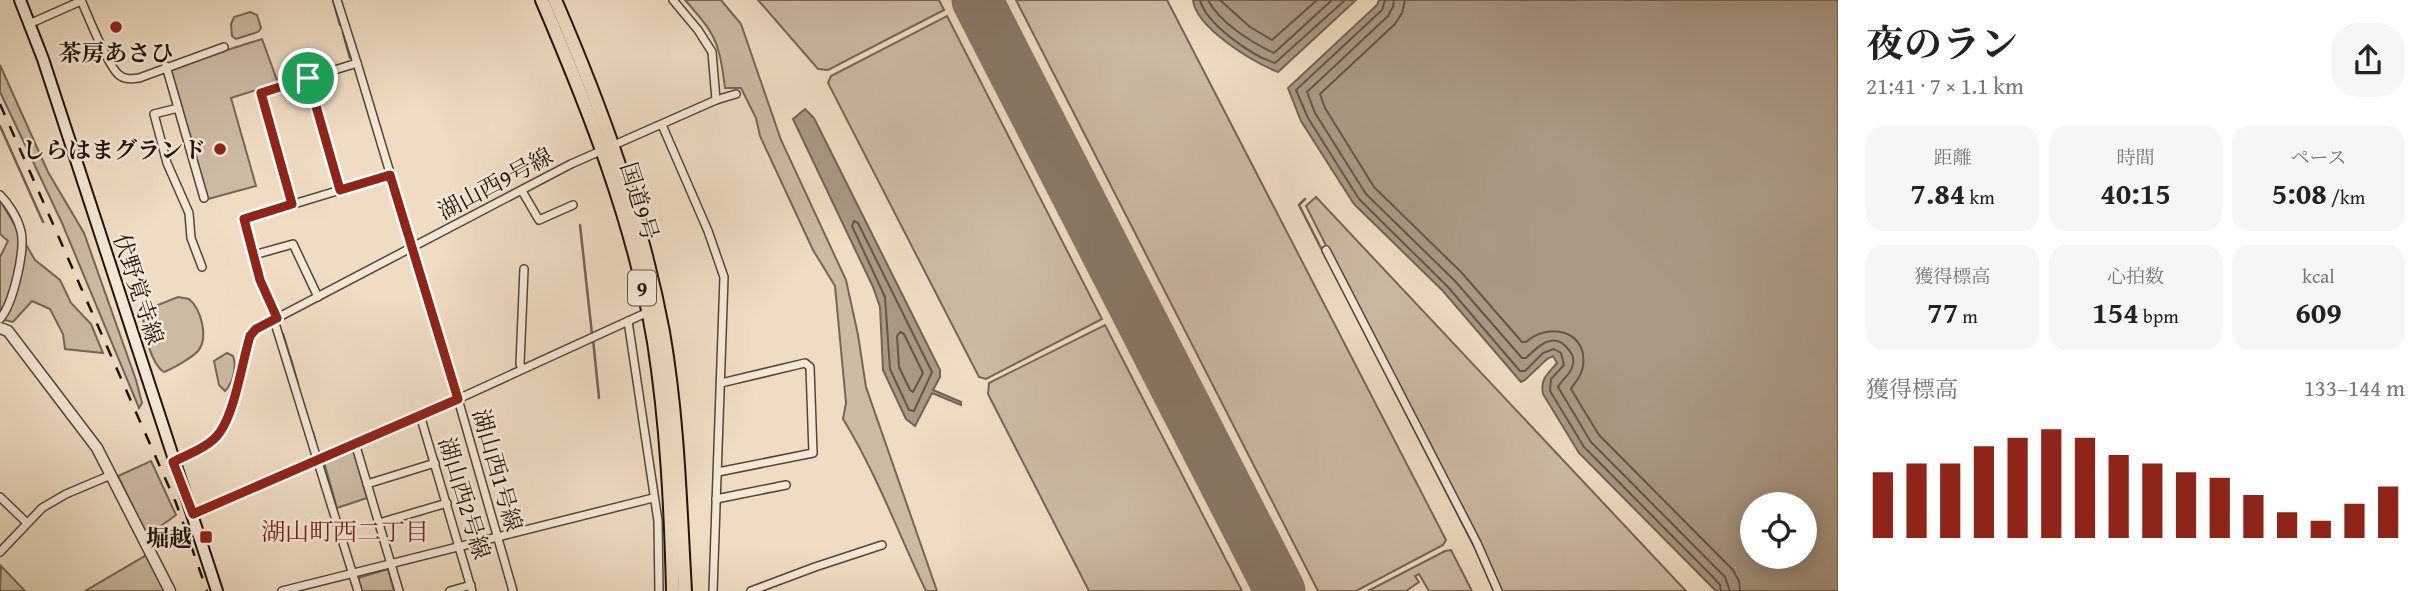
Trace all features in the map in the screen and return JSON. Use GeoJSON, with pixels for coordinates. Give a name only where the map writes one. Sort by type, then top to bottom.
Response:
{"type":"FeatureCollection","features":[{"type":"Feature","properties":{"kind":"highway","name":"国道9号"},"geometry":{"type":"LineString","coordinates":[[542,0],[629,192],[662,331],[676,431],[685,591]]}},
{"type":"Feature","properties":{"kind":"highway","name":"国道9号"},"geometry":{"type":"LineString","coordinates":[[555,0],[608,149],[648,312],[669,480],[673,591]]}},
{"type":"Feature","properties":{"kind":"main road","name":"伏野覚寺線"},"geometry":{"type":"LineString","coordinates":[[20,0],[173,462],[193,514],[216,591]]}},
{"type":"Feature","properties":{"kind":"street"},"geometry":{"type":"LineString","coordinates":[[337,0],[458,399],[648,312]]}},
{"type":"Feature","properties":{"kind":"street"},"geometry":{"type":"LineString","coordinates":[[673,0],[712,52],[716,100]]}},
{"type":"Feature","properties":{"kind":"street"},"geometry":{"type":"LineString","coordinates":[[29,24],[81,1],[113,66],[121,76],[132,79],[224,47]]}},
{"type":"Feature","properties":{"kind":"street"},"geometry":{"type":"LineString","coordinates":[[292,204],[261,93],[357,63]]}},
{"type":"Feature","properties":{"kind":"street"},"geometry":{"type":"LineString","coordinates":[[166,66],[204,198]]}},
{"type":"Feature","properties":{"kind":"street"},"geometry":{"type":"LineString","coordinates":[[308,78],[340,190]]}},
{"type":"Feature","properties":{"kind":"street","name":"湖山西9号線"},"geometry":{"type":"LineString","coordinates":[[173,462],[209,443],[220,433],[232,407],[250,336],[256,329],[571,164],[716,100],[736,94]]}},
{"type":"Feature","properties":{"kind":"street"},"geometry":{"type":"LineString","coordinates":[[178,108],[154,114],[167,163],[189,213],[191,238],[202,267]]}},
{"type":"Feature","properties":{"kind":"street"},"geometry":{"type":"LineString","coordinates":[[662,125],[708,231],[724,277],[713,591]]}},
{"type":"Feature","properties":{"kind":"street"},"geometry":{"type":"LineString","coordinates":[[358,591],[275,319],[260,280],[244,219],[390,175]]}},
{"type":"Feature","properties":{"kind":"street"},"geometry":{"type":"LineString","coordinates":[[522,191],[539,220],[573,205]]}},
{"type":"Feature","properties":{"kind":"street"},"geometry":{"type":"LineString","coordinates":[[0,195],[21,233],[18,274],[7,310],[0,319]]}},
{"type":"Feature","properties":{"kind":"street"},"geometry":{"type":"LineString","coordinates":[[254,255],[293,244],[317,297]]}},
{"type":"Feature","properties":{"kind":"street"},"geometry":{"type":"LineString","coordinates":[[1326,250],[1477,543],[1498,591]]}},
{"type":"Feature","properties":{"kind":"street"},"geometry":{"type":"LineString","coordinates":[[522,369],[520,351],[524,269]]}},
{"type":"Feature","properties":{"kind":"street"},"geometry":{"type":"LineString","coordinates":[[628,321],[657,522],[659,591]]}},
{"type":"Feature","properties":{"kind":"street"},"geometry":{"type":"LineString","coordinates":[[0,328],[8,331],[97,449],[170,591]]}},
{"type":"Feature","properties":{"kind":"street"},"geometry":{"type":"LineString","coordinates":[[718,472],[813,453],[810,367],[805,363],[721,383]]}},
{"type":"Feature","properties":{"kind":"street","name":"湖山西1号線"},"geometry":{"type":"LineString","coordinates":[[193,514],[458,399],[513,591]]}},
{"type":"Feature","properties":{"kind":"street","name":"湖山西2号線"},"geometry":{"type":"LineString","coordinates":[[420,415],[471,588]]}},
{"type":"Feature","properties":{"kind":"street"},"geometry":{"type":"LineString","coordinates":[[355,443],[399,591]]}},
{"type":"Feature","properties":{"kind":"street"},"geometry":{"type":"LineString","coordinates":[[367,484],[435,463]]}},
{"type":"Feature","properties":{"kind":"street"},"geometry":{"type":"LineString","coordinates":[[0,552],[42,508],[111,475]]}},
{"type":"Feature","properties":{"kind":"street"},"geometry":{"type":"LineString","coordinates":[[651,482],[669,480]]}},
{"type":"Feature","properties":{"kind":"street"},"geometry":{"type":"LineString","coordinates":[[716,499],[786,485]]}},
{"type":"Feature","properties":{"kind":"street"},"geometry":{"type":"LineString","coordinates":[[0,497],[26,522]]}},
{"type":"Feature","properties":{"kind":"street"},"geometry":{"type":"LineString","coordinates":[[282,591],[653,498]]}},
{"type":"Feature","properties":{"kind":"street"},"geometry":{"type":"LineString","coordinates":[[379,523],[447,503]]}},
{"type":"Feature","properties":{"kind":"street"},"geometry":{"type":"LineString","coordinates":[[751,591],[882,545]]}},
{"type":"Feature","properties":{"kind":"street"},"geometry":{"type":"LineString","coordinates":[[450,591],[471,588]]}},
{"type":"Feature","properties":{"kind":"shaded area"},"geometry":{"type":"Polygon","coordinates":[[[685,0],[721,0],[741,24],[781,140],[846,280],[866,387],[937,591],[926,591],[877,482],[843,419],[846,403],[835,286],[813,250],[760,136],[756,118],[741,88],[725,88],[721,59],[710,31],[685,0]]]}},
{"type":"Feature","properties":{"kind":"shaded area"},"geometry":{"type":"Polygon","coordinates":[[[758,0],[939,0],[944,10],[828,70],[818,69],[758,0]]]}},
{"type":"Feature","properties":{"kind":"shaded area"},"geometry":{"type":"Polygon","coordinates":[[[1016,0],[1167,0],[1446,540],[1443,545],[1356,591],[1318,591],[1016,0]]]}},
{"type":"Feature","properties":{"kind":"shaded area"},"geometry":{"type":"Polygon","coordinates":[[[250,12],[257,15],[261,28],[258,32],[236,39],[232,36],[231,24],[234,17],[250,12]]]}},
{"type":"Feature","properties":{"kind":"shaded area"},"geometry":{"type":"Polygon","coordinates":[[[947,16],[1102,319],[986,379],[979,377],[828,83],[831,76],[947,16]]]}},
{"type":"Feature","properties":{"kind":"shaded area"},"geometry":{"type":"Polygon","coordinates":[[[262,39],[278,83],[231,98],[256,186],[208,199],[170,68],[262,39]]]}},
{"type":"Feature","properties":{"kind":"shaded area"},"geometry":{"type":"Polygon","coordinates":[[[0,65],[48,172],[84,233],[136,380],[142,403],[139,408],[62,223],[0,92],[0,65]]]}},
{"type":"Feature","properties":{"kind":"shaded area"},"geometry":{"type":"Polygon","coordinates":[[[1316,197],[1686,591],[1501,591],[1306,206],[1316,197]]]}},
{"type":"Feature","properties":{"kind":"shaded area"},"geometry":{"type":"Polygon","coordinates":[[[0,200],[35,260],[60,280],[71,303],[91,324],[103,353],[65,349],[63,334],[50,309],[32,301],[13,322],[0,319],[0,257],[8,241],[0,234],[0,200]]]}},
{"type":"Feature","properties":{"kind":"shaded area"},"geometry":{"type":"Polygon","coordinates":[[[178,297],[189,299],[197,310],[203,339],[195,354],[164,372],[151,353],[145,334],[145,310],[178,297]]]}},
{"type":"Feature","properties":{"kind":"shaded area"},"geometry":{"type":"Polygon","coordinates":[[[1105,325],[1242,591],[1089,591],[988,394],[989,383],[1105,325]]]}},
{"type":"Feature","properties":{"kind":"shaded area"},"geometry":{"type":"Polygon","coordinates":[[[227,353],[233,356],[234,370],[225,391],[219,385],[214,361],[227,353]]]}},
{"type":"Feature","properties":{"kind":"shaded area"},"geometry":{"type":"Polygon","coordinates":[[[353,449],[367,498],[337,508],[324,462],[353,449]]]}},
{"type":"Feature","properties":{"kind":"shaded area"},"geometry":{"type":"Polygon","coordinates":[[[151,461],[176,515],[147,536],[118,476],[151,461]]]}},
{"type":"Feature","properties":{"kind":"shaded area"},"geometry":{"type":"Polygon","coordinates":[[[1451,550],[1472,591],[1429,591],[1419,574],[1415,576],[1419,582],[1406,591],[1368,591],[1445,551],[1451,550]]]}},
{"type":"Feature","properties":{"kind":"shaded area"},"geometry":{"type":"Polygon","coordinates":[[[145,556],[165,591],[85,591],[145,556]]]}},
{"type":"Feature","properties":{"kind":"shaded area"},"geometry":{"type":"Polygon","coordinates":[[[1,566],[25,591],[0,591],[1,566]]]}},
{"type":"Feature","properties":{"kind":"shaded area"},"geometry":{"type":"Polygon","coordinates":[[[388,569],[394,591],[362,591],[358,578],[388,569]]]}},
{"type":"Feature","properties":{"kind":"water"},"geometry":{"type":"Polygon","coordinates":[[[1193,0],[1356,0],[1278,72],[1227,43],[1204,22],[1196,11],[1193,0]]]}},
{"type":"Feature","properties":{"kind":"water"},"geometry":{"type":"Polygon","coordinates":[[[1379,0],[1838,0],[1838,591],[1716,591],[1579,453],[1543,394],[1544,380],[1557,363],[1553,356],[1521,382],[1443,291],[1354,204],[1301,121],[1288,88],[1377,5],[1379,0]]]}},
{"type":"Feature","properties":{"kind":"water"},"geometry":{"type":"Polygon","coordinates":[[[805,109],[814,118],[940,370],[940,377],[933,390],[961,402],[961,405],[932,393],[915,426],[906,419],[883,370],[880,307],[873,287],[793,119],[805,109]]]}},
{"type":"Feature","properties":{"kind":"waterway"},"geometry":{"type":"LineString","coordinates":[[333,0],[340,25]]}},
{"type":"Feature","properties":{"kind":"waterway"},"geometry":{"type":"LineString","coordinates":[[343,33],[350,58]]}},
{"type":"Feature","properties":{"kind":"waterway"},"geometry":{"type":"LineString","coordinates":[[0,126],[43,222]]}},
{"type":"Feature","properties":{"kind":"waterway"},"geometry":{"type":"LineString","coordinates":[[1305,199],[1299,205],[1324,254]]}},
{"type":"Feature","properties":{"kind":"waterway"},"geometry":{"type":"LineString","coordinates":[[580,225],[592,334]]}},
{"type":"Feature","properties":{"kind":"waterway"},"geometry":{"type":"LineString","coordinates":[[1334,273],[1475,548],[1494,591]]}},
{"type":"Feature","properties":{"kind":"waterway"},"geometry":{"type":"LineString","coordinates":[[283,334],[289,354]]}},
{"type":"Feature","properties":{"kind":"waterway"},"geometry":{"type":"LineString","coordinates":[[593,339],[599,398]]}},
{"type":"Feature","properties":{"kind":"waterway"},"geometry":{"type":"LineString","coordinates":[[290,356],[298,384]]}},
{"type":"Feature","properties":{"kind":"waterway"},"geometry":{"type":"LineString","coordinates":[[298,387],[305,409]]}},
{"type":"Feature","properties":{"kind":"waterway"},"geometry":{"type":"LineString","coordinates":[[313,432],[317,448]]}},
{"type":"Feature","properties":{"kind":"waterway"},"geometry":{"type":"LineString","coordinates":[[321,455],[333,449]]}},
{"type":"Feature","properties":{"kind":"runway"},"geometry":{"type":"LineString","coordinates":[[977,0],[1280,591]]}},
{"type":"Feature","properties":{"kind":"railway"},"geometry":{"type":"LineString","coordinates":[[0,104],[176,503],[207,591]]}},
{"type":"Feature","properties":{"kind":"place","name":"茶房あさひ"},"geometry":{"type":"Point","coordinates":[116,27]}},
{"type":"Feature","properties":{"kind":"place","name":"しらはまグランド"},"geometry":{"type":"Point","coordinates":[220,149]}},
{"type":"Feature","properties":{"kind":"place","name":"堀越"},"geometry":{"type":"Point","coordinates":[206,537]}},
{"type":"Feature","properties":{"kind":"district","name":"湖山町西二丁目"},"geometry":{"type":"Point","coordinates":[345,531]}},
{"type":"Feature","properties":{"kind":"route"},"geometry":{"type":"LineString","coordinates":[[308,78],[340,190],[390,175],[458,399],[324,458],[312,460],[193,514],[173,462],[209,443],[220,433],[232,407],[250,336],[256,329],[277,318],[260,280],[244,219],[292,204],[261,93],[308,78]]}}]}
